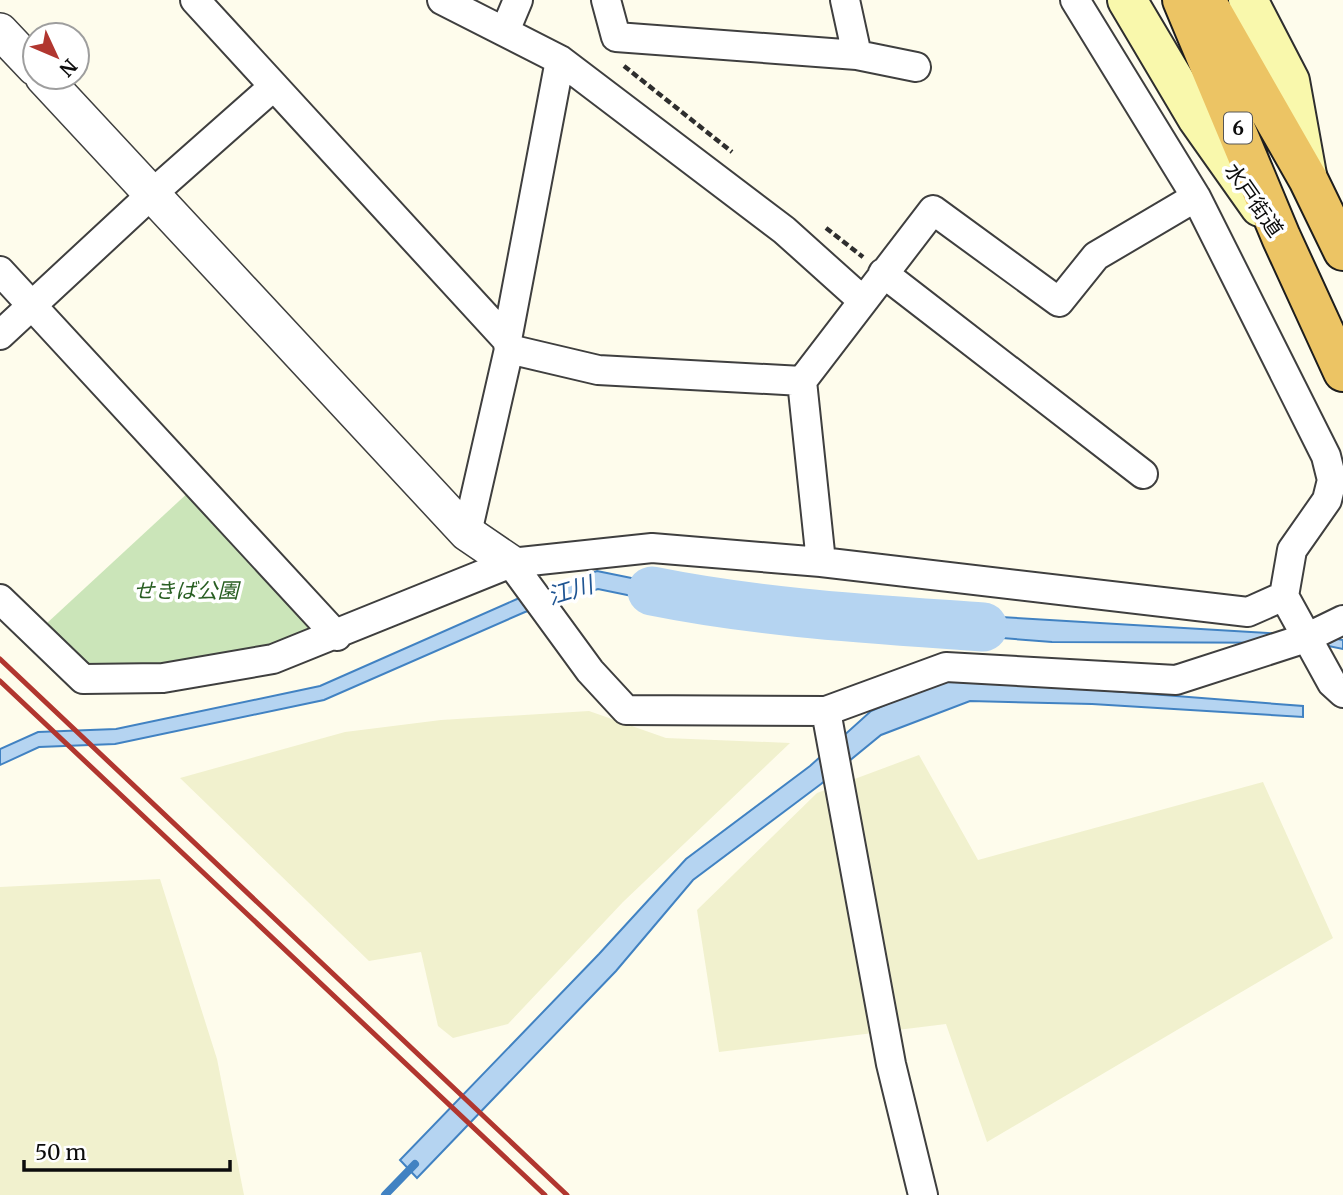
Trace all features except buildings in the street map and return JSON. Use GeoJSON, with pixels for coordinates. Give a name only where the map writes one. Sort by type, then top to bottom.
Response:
{"type":"FeatureCollection","features":[{"type":"Feature","properties":{"kind":"highway","name":"6"},"geometry":{"type":"LineString","coordinates":[[1198,6],[1281,237]]}},
{"type":"Feature","properties":{"kind":"highway","name":"6"},"geometry":{"type":"LineString","coordinates":[[1198,6],[1308,179],[1343,251]]}},
{"type":"Feature","properties":{"kind":"highway","name":"水戸街道"},"geometry":{"type":"LineString","coordinates":[[1281,237],[1343,372]]}},
{"type":"Feature","properties":{"kind":"main road","name":"水戸街道"},"geometry":{"type":"LineString","coordinates":[[1127,0],[1197,118],[1281,237]]}},
{"type":"Feature","properties":{"kind":"main road"},"geometry":{"type":"LineString","coordinates":[[1248,0],[1290,81],[1308,179]]}},
{"type":"Feature","properties":{"kind":"street"},"geometry":{"type":"LineString","coordinates":[[195,0],[508,344],[598,370],[802,381]]}},
{"type":"Feature","properties":{"kind":"street"},"geometry":{"type":"LineString","coordinates":[[442,0],[560,60],[784,230],[862,300]]}},
{"type":"Feature","properties":{"kind":"street"},"geometry":{"type":"LineString","coordinates":[[505,31],[518,0]]}},
{"type":"Feature","properties":{"kind":"street"},"geometry":{"type":"LineString","coordinates":[[606,0],[616,37],[857,55],[916,67]]}},
{"type":"Feature","properties":{"kind":"street"},"geometry":{"type":"LineString","coordinates":[[845,0],[857,55]]}},
{"type":"Feature","properties":{"kind":"street"},"geometry":{"type":"LineString","coordinates":[[1075,0],[1196,197],[1326,456],[1332,480],[1327,500],[1292,550],[1284,597],[1332,683],[1343,693]]}},
{"type":"Feature","properties":{"kind":"street"},"geometry":{"type":"LineString","coordinates":[[0,31],[21,53]]}},
{"type":"Feature","properties":{"kind":"street"},"geometry":{"type":"LineString","coordinates":[[467,533],[508,344],[560,60]]}},
{"type":"Feature","properties":{"kind":"street"},"geometry":{"type":"LineString","coordinates":[[0,335],[153,193],[274,86]]}},
{"type":"Feature","properties":{"kind":"street"},"geometry":{"type":"LineString","coordinates":[[56,91],[467,533],[511,563],[590,671],[626,710],[826,711],[946,667],[1176,680],[1306,638],[1343,620]]}},
{"type":"Feature","properties":{"kind":"street"},"geometry":{"type":"LineString","coordinates":[[821,562],[802,381],[933,210],[1059,302],[1096,256],[1196,197]]}},
{"type":"Feature","properties":{"kind":"street"},"geometry":{"type":"LineString","coordinates":[[0,271],[337,636]]}},
{"type":"Feature","properties":{"kind":"street"},"geometry":{"type":"LineString","coordinates":[[883,273],[1143,474]]}},
{"type":"Feature","properties":{"kind":"street"},"geometry":{"type":"LineString","coordinates":[[0,599],[83,679],[177,676],[273,659],[337,636],[511,563],[652,548],[821,562],[1248,612],[1284,597]]}},
{"type":"Feature","properties":{"kind":"street"},"geometry":{"type":"LineString","coordinates":[[826,711],[891,1064],[923,1195]]}},
{"type":"Feature","properties":{"kind":"green space","name":"せきば公園"},"geometry":{"type":"Polygon","coordinates":[[[191,490],[309,620],[307,637],[166,667],[88,663],[46,624],[191,490]]]}},
{"type":"Feature","properties":{"kind":"green space"},"geometry":{"type":"Polygon","coordinates":[[[589,711],[666,738],[790,743],[623,902],[508,1024],[453,1038],[438,1026],[421,952],[369,961],[180,778],[345,732],[441,720],[589,711]]]}},
{"type":"Feature","properties":{"kind":"green space"},"geometry":{"type":"Polygon","coordinates":[[[919,755],[978,860],[1263,782],[1333,938],[987,1142],[946,1024],[719,1052],[697,910],[817,793],[919,755]]]}},
{"type":"Feature","properties":{"kind":"green space"},"geometry":{"type":"Polygon","coordinates":[[[160,879],[217,1059],[244,1195],[0,1195],[0,887],[160,879]]]}},
{"type":"Feature","properties":{"kind":"water"},"geometry":{"type":"Polygon","coordinates":[[[597,571],[720,596],[715,613],[598,589],[525,612],[324,700],[115,744],[39,747],[0,765],[0,749],[38,732],[116,729],[320,686],[517,599],[597,571]]]}},
{"type":"Feature","properties":{"kind":"water"},"geometry":{"type":"Polygon","coordinates":[[[916,612],[1320,636],[1343,640],[1343,649],[1314,643],[1052,642],[913,631],[916,612]]]}},
{"type":"Feature","properties":{"kind":"water"},"geometry":{"type":"Polygon","coordinates":[[[947,678],[1303,706],[1303,717],[1092,704],[970,701],[881,735],[821,784],[693,880],[616,971],[417,1178],[400,1160],[599,954],[686,859],[810,766],[871,711],[947,678]]]}},
{"type":"Feature","properties":{"kind":"waterway","name":"江川"},"geometry":{"type":"LineString","coordinates":[[652,591],[775,610],[983,627]]}},
{"type":"Feature","properties":{"kind":"waterway"},"geometry":{"type":"LineString","coordinates":[[385,1195],[415,1164]]}},
{"type":"Feature","properties":{"kind":"railway"},"geometry":{"type":"LineString","coordinates":[[0,659],[567,1195]]}},
{"type":"Feature","properties":{"kind":"railway"},"geometry":{"type":"LineString","coordinates":[[0,681],[545,1195]]}}]}
